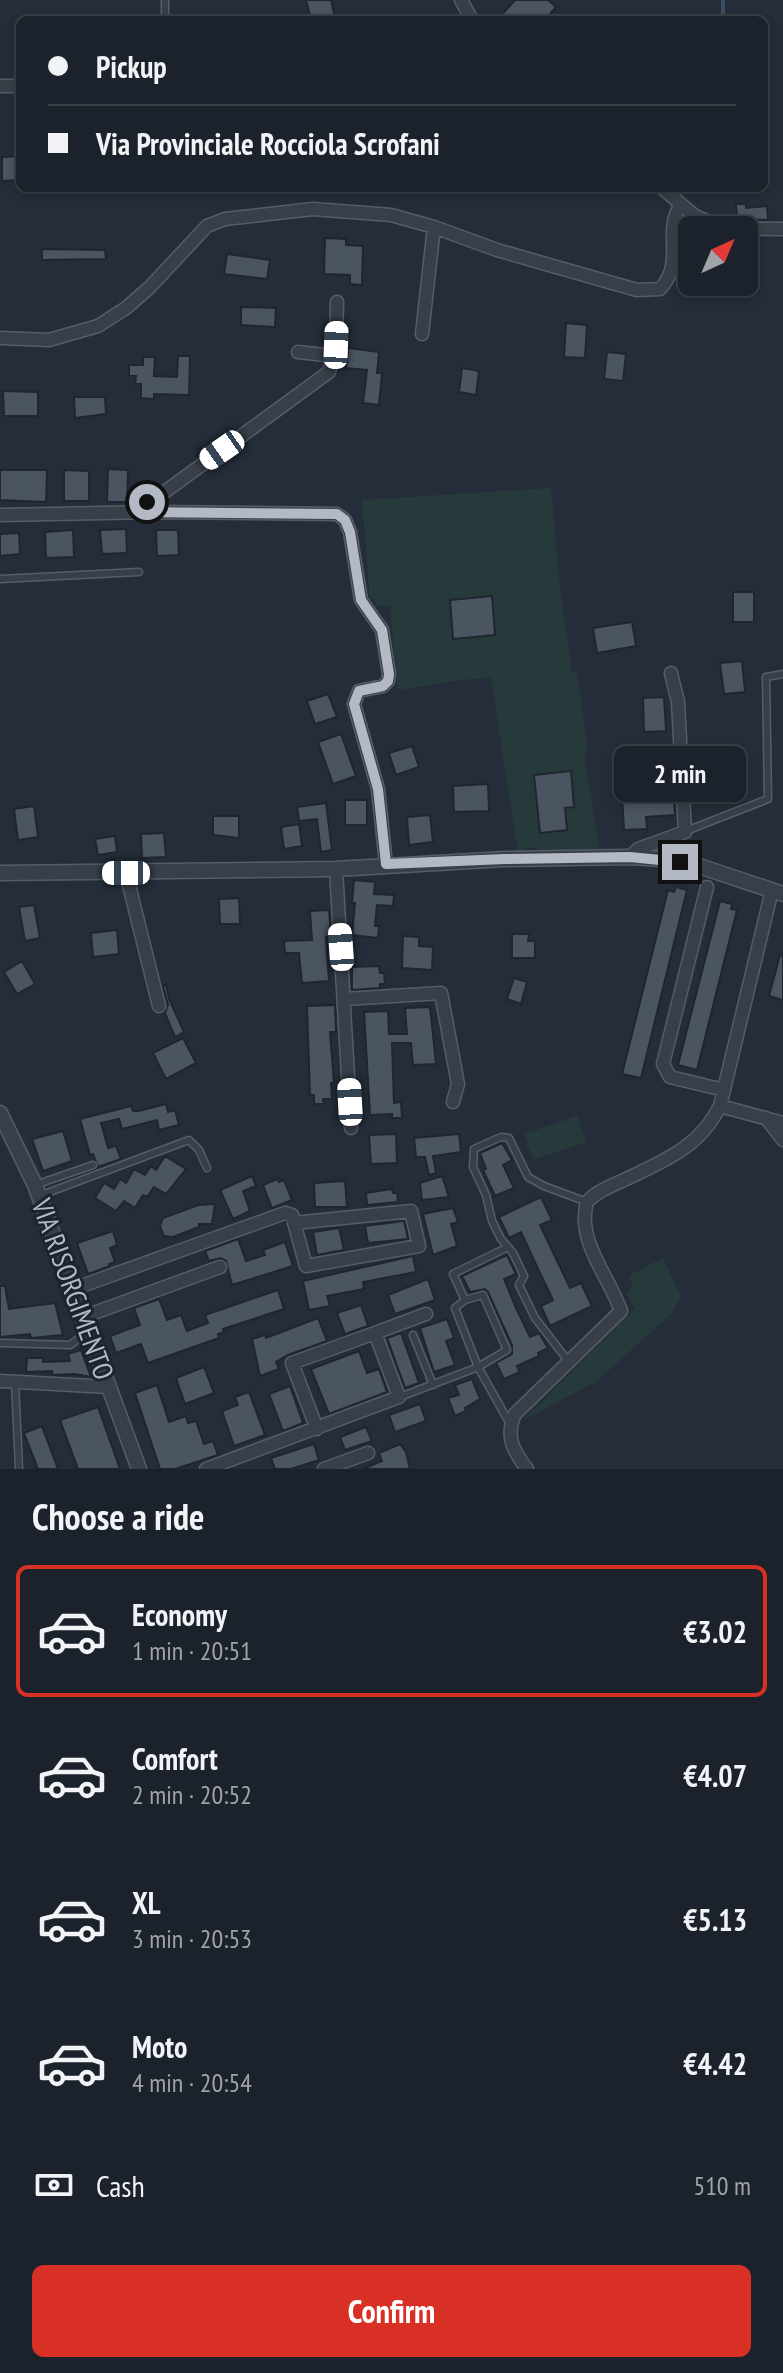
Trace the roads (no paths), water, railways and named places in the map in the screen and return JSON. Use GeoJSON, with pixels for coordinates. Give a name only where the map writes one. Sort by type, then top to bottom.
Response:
{"type":"FeatureCollection","features":[{"type":"Feature","properties":{"kind":"street"},"geometry":{"type":"LineString","coordinates":[[667,192],[695,216],[723,228],[783,229]]}},
{"type":"Feature","properties":{"kind":"street"},"geometry":{"type":"LineString","coordinates":[[0,338],[49,340],[98,326],[149,288],[207,226],[225,219],[313,209],[391,215],[497,250],[637,290],[660,289],[670,278],[674,258],[672,218],[681,204]]}},
{"type":"Feature","properties":{"kind":"street"},"geometry":{"type":"LineString","coordinates":[[422,334],[434,227]]}},
{"type":"Feature","properties":{"kind":"street"},"geometry":{"type":"LineString","coordinates":[[137,512],[329,372],[334,356],[337,302]]}},
{"type":"Feature","properties":{"kind":"street"},"geometry":{"type":"LineString","coordinates":[[298,352],[334,356]]}},
{"type":"Feature","properties":{"kind":"street"},"geometry":{"type":"LineString","coordinates":[[0,515],[137,512],[337,514],[345,520],[350,532],[361,600],[382,630],[389,674],[383,686],[359,691],[354,704],[378,789],[386,864]]}},
{"type":"Feature","properties":{"kind":"street"},"geometry":{"type":"LineString","coordinates":[[630,857],[638,849],[685,832],[678,702],[671,673]]}},
{"type":"Feature","properties":{"kind":"street"},"geometry":{"type":"LineString","coordinates":[[0,873],[336,869],[505,859],[630,857],[696,865],[777,892],[720,1106],[707,1129],[674,1156],[601,1191],[587,1202],[584,1226],[589,1245],[621,1311],[515,1414],[509,1432],[514,1452],[527,1469]]}},
{"type":"Feature","properties":{"kind":"street"},"geometry":{"type":"LineString","coordinates":[[336,869],[351,1128]]}},
{"type":"Feature","properties":{"kind":"street"},"geometry":{"type":"LineString","coordinates":[[126,873],[159,1006]]}},
{"type":"Feature","properties":{"kind":"street"},"geometry":{"type":"LineString","coordinates":[[707,887],[663,1064],[670,1077],[724,1090]]}},
{"type":"Feature","properties":{"kind":"street"},"geometry":{"type":"LineString","coordinates":[[345,999],[441,993],[458,1084],[453,1102]]}},
{"type":"Feature","properties":{"kind":"street"},"geometry":{"type":"LineString","coordinates":[[720,1106],[783,1123]]}},
{"type":"Feature","properties":{"kind":"street","name":"VIA RISORGIMENTO"},"geometry":{"type":"LineString","coordinates":[[0,1113],[37,1191],[139,1469]]}},
{"type":"Feature","properties":{"kind":"street"},"geometry":{"type":"LineString","coordinates":[[766,1118],[783,1140]]}},
{"type":"Feature","properties":{"kind":"street"},"geometry":{"type":"LineString","coordinates":[[73,1289],[285,1213],[292,1215],[294,1223],[306,1266],[419,1246],[411,1211],[294,1223]]}},
{"type":"Feature","properties":{"kind":"street"},"geometry":{"type":"LineString","coordinates":[[83,1317],[220,1267]]}},
{"type":"Feature","properties":{"kind":"street"},"geometry":{"type":"LineString","coordinates":[[317,1429],[292,1363],[426,1314]]}},
{"type":"Feature","properties":{"kind":"street"},"geometry":{"type":"LineString","coordinates":[[206,1469],[399,1397],[375,1333]]}},
{"type":"Feature","properties":{"kind":"street"},"geometry":{"type":"LineString","coordinates":[[0,1381],[109,1387]]}},
{"type":"Feature","properties":{"kind":"street"},"geometry":{"type":"LineString","coordinates":[[324,1469],[368,1453]]}},
{"type":"Feature","properties":{"kind":"lane"},"geometry":{"type":"LineString","coordinates":[[0,579],[139,572]]}},
{"type":"Feature","properties":{"kind":"lane"},"geometry":{"type":"LineString","coordinates":[[685,832],[768,799],[766,677],[783,674]]}},
{"type":"Feature","properties":{"kind":"lane"},"geometry":{"type":"LineString","coordinates":[[569,1362],[535,1318],[519,1285],[524,1276],[492,1221],[489,1203],[473,1167],[471,1157],[474,1149],[501,1137],[509,1138],[528,1177],[587,1202]]}},
{"type":"Feature","properties":{"kind":"lane"},"geometry":{"type":"LineString","coordinates":[[37,1191],[189,1140],[199,1150],[207,1168]]}},
{"type":"Feature","properties":{"kind":"lane"},"geometry":{"type":"LineString","coordinates":[[37,1191],[93,1165]]}},
{"type":"Feature","properties":{"kind":"lane"},"geometry":{"type":"LineString","coordinates":[[465,1300],[453,1274],[508,1247]]}},
{"type":"Feature","properties":{"kind":"lane"},"geometry":{"type":"LineString","coordinates":[[399,1397],[478,1367],[507,1350],[483,1295],[465,1300],[455,1308],[478,1367],[510,1424]]}},
{"type":"Feature","properties":{"kind":"lane"},"geometry":{"type":"LineString","coordinates":[[0,1343],[70,1345],[88,1332]]}},
{"type":"Feature","properties":{"kind":"lane"},"geometry":{"type":"LineString","coordinates":[[413,1335],[433,1385]]}},
{"type":"Feature","properties":{"kind":"lane"},"geometry":{"type":"LineString","coordinates":[[15,1382],[19,1469]]}},
{"type":"Feature","properties":{"kind":"waterway"},"geometry":{"type":"LineString","coordinates":[[723,0],[723,16]]}}]}
